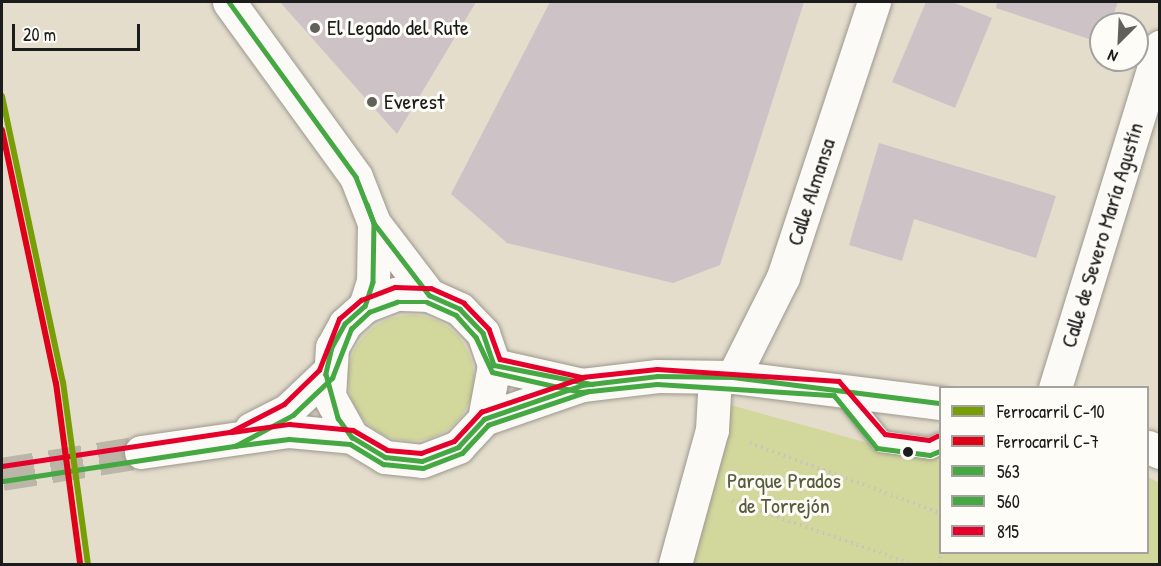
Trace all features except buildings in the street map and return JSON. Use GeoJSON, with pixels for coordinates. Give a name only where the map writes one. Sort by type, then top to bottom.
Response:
{"type":"FeatureCollection","features":[{"type":"Feature","properties":{"kind":"main road"},"geometry":{"type":"LineString","coordinates":[[229,2],[271,65],[356,177],[374,222],[429,295]]}},
{"type":"Feature","properties":{"kind":"main road","name":"Calle Almansa"},"geometry":{"type":"LineString","coordinates":[[724,377],[783,277],[874,2]]}},
{"type":"Feature","properties":{"kind":"main road","name":"Calle de Severo María Agustín"},"geometry":{"type":"LineString","coordinates":[[1055,386],[1160,47]]}},
{"type":"Feature","properties":{"kind":"main road"},"geometry":{"type":"LineString","coordinates":[[365,306],[373,282],[374,222]]}},
{"type":"Feature","properties":{"kind":"main road"},"geometry":{"type":"LineString","coordinates":[[352,437],[329,396],[327,374],[332,347],[345,324],[365,306],[396,294],[429,295],[460,309],[483,333],[494,365],[484,419]]}},
{"type":"Feature","properties":{"kind":"main road"},"geometry":{"type":"LineString","coordinates":[[494,365],[582,385]]}},
{"type":"Feature","properties":{"kind":"main road"},"geometry":{"type":"LineString","coordinates":[[232,439],[288,410],[327,374]]}},
{"type":"Feature","properties":{"kind":"main road"},"geometry":{"type":"LineString","coordinates":[[141,452],[289,431],[352,437],[385,457],[422,461],[458,447],[484,419],[582,385],[657,376],[724,377],[838,388],[939,403]]}},
{"type":"Feature","properties":{"kind":"main road"},"geometry":{"type":"LineString","coordinates":[[675,564],[698,489],[724,377]]}},
{"type":"Feature","properties":{"kind":"lane"},"geometry":{"type":"LineString","coordinates":[[838,388],[881,441],[930,448],[939,444]]}},
{"type":"Feature","properties":{"kind":"path"},"geometry":{"type":"LineString","coordinates":[[712,430],[939,513]]}},
{"type":"Feature","properties":{"kind":"path"},"geometry":{"type":"LineString","coordinates":[[698,489],[912,564]]}},
{"type":"Feature","properties":{"kind":"green space"},"geometry":{"type":"Polygon","coordinates":[[[411,315],[435,320],[455,334],[469,354],[474,378],[469,402],[455,422],[435,436],[411,441],[387,436],[367,422],[353,402],[348,378],[353,354],[367,334],[387,320],[411,315]]]}},
{"type":"Feature","properties":{"kind":"green space","name":"Parque Prados de Torrejón"},"geometry":{"type":"Polygon","coordinates":[[[727,404],[879,446],[939,454],[939,554],[1149,554],[1149,478],[1159,483],[1159,564],[689,564],[727,404]]]}},
{"type":"Feature","properties":{"kind":"tunnel"},"geometry":{"type":"LineString","coordinates":[[2,474],[141,452]]}},
{"type":"Feature","properties":{"kind":"rail line","name":"C-10"},"geometry":{"type":"LineString","coordinates":[[2,96],[63,382],[88,564]]}},
{"type":"Feature","properties":{"kind":"rail line","name":"C-7"},"geometry":{"type":"LineString","coordinates":[[2,130],[56,383],[80,564]]}},
{"type":"Feature","properties":{"kind":"transit line","name":"563"},"geometry":{"type":"LineString","coordinates":[[229,2],[356,177],[374,223],[373,282],[365,306],[345,324],[332,347],[326,374],[338,418],[352,437],[385,457],[422,461],[458,447],[484,419],[582,385],[657,376],[733,377],[939,403]]}},
{"type":"Feature","properties":{"kind":"transit line","name":"563"},"geometry":{"type":"LineString","coordinates":[[367,204],[374,223],[429,295],[460,309],[483,333],[494,365],[592,384]]}},
{"type":"Feature","properties":{"kind":"transit line","name":"815"},"geometry":{"type":"LineString","coordinates":[[2,466],[230,432],[284,404],[319,370],[339,319],[361,300],[395,287],[431,288],[464,303],[489,329],[500,359],[582,377],[657,369],[839,381],[885,434],[929,440],[937,436]]}},
{"type":"Feature","properties":{"kind":"transit line","name":"560"},"geometry":{"type":"LineString","coordinates":[[3,481],[235,446],[293,415],[332,378],[351,329],[369,312],[397,302],[427,302],[456,315],[476,337],[492,372],[581,392],[657,384],[834,395],[877,448],[930,455],[939,451]]}},
{"type":"Feature","properties":{"kind":"transit line","name":"815"},"geometry":{"type":"LineString","coordinates":[[232,432],[289,424],[353,430],[387,450],[421,453],[454,441],[481,412],[585,377]]}},
{"type":"Feature","properties":{"kind":"transit line","name":"560"},"geometry":{"type":"LineString","coordinates":[[234,446],[289,439],[350,444],[383,464],[423,468],[462,453],[488,425],[589,391]]}},
{"type":"Feature","properties":{"kind":"place","name":"El Legado del Rute"},"geometry":{"type":"Point","coordinates":[315,28]}},
{"type":"Feature","properties":{"kind":"place","name":"Everest"},"geometry":{"type":"Point","coordinates":[372,102]}}]}
